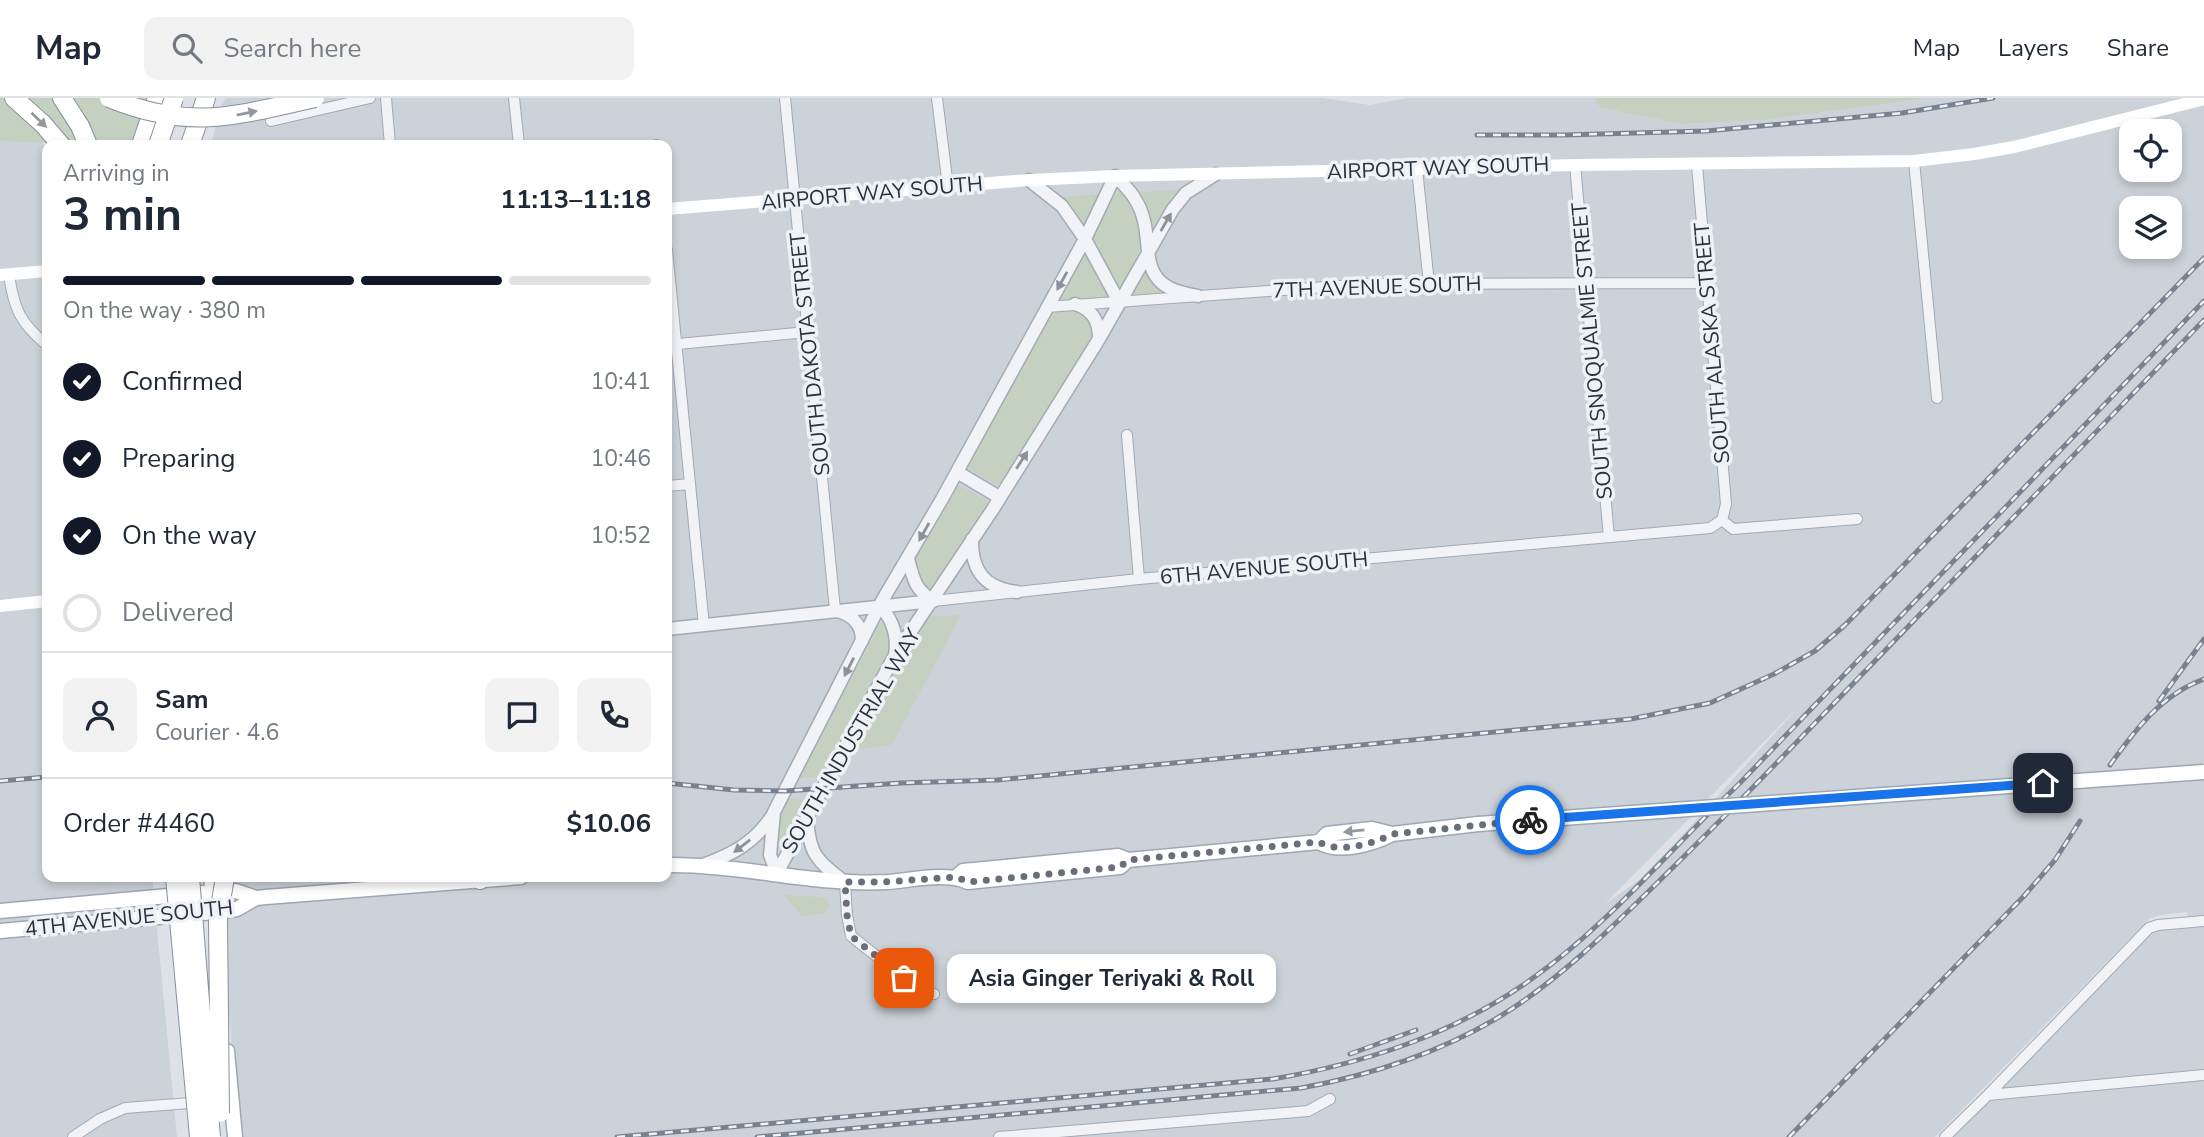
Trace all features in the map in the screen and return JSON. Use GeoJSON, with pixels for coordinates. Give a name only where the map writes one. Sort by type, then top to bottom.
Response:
{"type":"FeatureCollection","features":[{"type":"Feature","properties":{"kind":"highway"},"geometry":{"type":"LineString","coordinates":[[14,98],[57,140]]}},
{"type":"Feature","properties":{"kind":"highway"},"geometry":{"type":"LineString","coordinates":[[62,98],[86,140]]}},
{"type":"Feature","properties":{"kind":"highway"},"geometry":{"type":"LineString","coordinates":[[71,98],[94,140]]}},
{"type":"Feature","properties":{"kind":"highway"},"geometry":{"type":"LineString","coordinates":[[109,98],[158,115],[206,119],[230,117],[315,98]]}},
{"type":"Feature","properties":{"kind":"highway"},"geometry":{"type":"LineString","coordinates":[[143,140],[157,98]]}},
{"type":"Feature","properties":{"kind":"highway"},"geometry":{"type":"LineString","coordinates":[[157,98],[167,140]]}},
{"type":"Feature","properties":{"kind":"highway"},"geometry":{"type":"LineString","coordinates":[[160,140],[174,98]]}},
{"type":"Feature","properties":{"kind":"highway"},"geometry":{"type":"LineString","coordinates":[[192,140],[203,106]]}},
{"type":"Feature","properties":{"kind":"highway"},"geometry":{"type":"LineString","coordinates":[[200,140],[203,106]]}},
{"type":"Feature","properties":{"kind":"highway"},"geometry":{"type":"LineString","coordinates":[[174,882],[196,1137]]}},
{"type":"Feature","properties":{"kind":"highway"},"geometry":{"type":"LineString","coordinates":[[190,882],[211,1137]]}},
{"type":"Feature","properties":{"kind":"highway"},"geometry":{"type":"LineString","coordinates":[[224,882],[218,919],[230,1136]]}},
{"type":"Feature","properties":{"kind":"main road","name":"AIRPORT WAY SOUTH"},"geometry":{"type":"LineString","coordinates":[[672,209],[1029,180],[1115,176],[1575,165],[1914,161],[2003,149],[2204,99]]}},
{"type":"Feature","properties":{"kind":"main road"},"geometry":{"type":"LineString","coordinates":[[5,275],[42,271]]}},
{"type":"Feature","properties":{"kind":"main road"},"geometry":{"type":"LineString","coordinates":[[0,606],[42,602]]}},
{"type":"Feature","properties":{"kind":"main road"},"geometry":{"type":"LineString","coordinates":[[956,877],[963,871],[1118,856],[1128,860],[1319,842],[1328,848],[1374,844],[1392,834],[1478,824],[2204,772]]}},
{"type":"Feature","properties":{"kind":"main road"},"geometry":{"type":"LineString","coordinates":[[672,865],[777,873],[845,882],[956,877],[968,882],[1120,867],[1128,860]]}},
{"type":"Feature","properties":{"kind":"main road"},"geometry":{"type":"LineString","coordinates":[[995,879],[999,874],[1042,869],[1046,863]]}},
{"type":"Feature","properties":{"kind":"main road"},"geometry":{"type":"LineString","coordinates":[[174,882],[190,1103],[196,1137],[230,1136],[231,1100],[212,882]]}},
{"type":"Feature","properties":{"kind":"main road","name":"4TH AVENUE SOUTH"},"geometry":{"type":"LineString","coordinates":[[0,911],[213,892],[236,891],[256,898],[445,882]]}},
{"type":"Feature","properties":{"kind":"main road","name":"4TH AVENUE SOUTH"},"geometry":{"type":"LineString","coordinates":[[0,931],[215,912],[237,909],[256,898]]}},
{"type":"Feature","properties":{"kind":"main road"},"geometry":{"type":"LineString","coordinates":[[190,1103],[231,1100]]}},
{"type":"Feature","properties":{"kind":"street"},"geometry":{"type":"LineString","coordinates":[[271,121],[370,98]]}},
{"type":"Feature","properties":{"kind":"street"},"geometry":{"type":"LineString","coordinates":[[386,98],[390,140]]}},
{"type":"Feature","properties":{"kind":"street"},"geometry":{"type":"LineString","coordinates":[[514,98],[518,140]]}},
{"type":"Feature","properties":{"kind":"street","name":"SOUTH DAKOTA STREET"},"geometry":{"type":"LineString","coordinates":[[785,98],[835,610]]}},
{"type":"Feature","properties":{"kind":"street"},"geometry":{"type":"LineString","coordinates":[[937,98],[948,187]]}},
{"type":"Feature","properties":{"kind":"street"},"geometry":{"type":"LineString","coordinates":[[1914,161],[1937,398]]}},
{"type":"Feature","properties":{"kind":"street","name":"SOUTH SNOQUALMIE STREET"},"geometry":{"type":"LineString","coordinates":[[1575,165],[1609,537]]}},
{"type":"Feature","properties":{"kind":"street","name":"SOUTH ALASKA STREET"},"geometry":{"type":"LineString","coordinates":[[1697,165],[1726,500],[1722,520]]}},
{"type":"Feature","properties":{"kind":"street"},"geometry":{"type":"LineString","coordinates":[[1417,169],[1429,284]]}},
{"type":"Feature","properties":{"kind":"street","name":"SOUTH INDUSTRIAL WAY"},"geometry":{"type":"LineString","coordinates":[[777,873],[895,655],[933,601],[1099,339],[1173,209],[1186,193],[1216,174]]}},
{"type":"Feature","properties":{"kind":"street"},"geometry":{"type":"LineString","coordinates":[[1115,176],[1128,187],[1139,205],[1152,268],[1158,279],[1168,287],[1198,296]]}},
{"type":"Feature","properties":{"kind":"street","name":"SOUTH INDUSTRIAL WAY"},"geometry":{"type":"LineString","coordinates":[[777,873],[770,855],[774,812],[880,606],[1085,239],[1115,176]]}},
{"type":"Feature","properties":{"kind":"street"},"geometry":{"type":"LineString","coordinates":[[1029,180],[1062,206],[1085,239],[1119,302]]}},
{"type":"Feature","properties":{"kind":"street"},"geometry":{"type":"LineString","coordinates":[[5,275],[18,314],[42,340]]}},
{"type":"Feature","properties":{"kind":"street","name":"7TH AVENUE SOUTH"},"geometry":{"type":"LineString","coordinates":[[1047,307],[1367,284],[1707,283]]}},
{"type":"Feature","properties":{"kind":"street"},"geometry":{"type":"LineString","coordinates":[[1075,304],[1092,313],[1099,327],[1099,339]]}},
{"type":"Feature","properties":{"kind":"street"},"geometry":{"type":"LineString","coordinates":[[672,345],[807,332]]}},
{"type":"Feature","properties":{"kind":"street"},"geometry":{"type":"LineString","coordinates":[[672,352],[690,484],[705,626]]}},
{"type":"Feature","properties":{"kind":"street"},"geometry":{"type":"LineString","coordinates":[[1127,435],[1139,579]]}},
{"type":"Feature","properties":{"kind":"street"},"geometry":{"type":"LineString","coordinates":[[957,472],[999,497]]}},
{"type":"Feature","properties":{"kind":"street"},"geometry":{"type":"LineString","coordinates":[[672,486],[690,484]]}},
{"type":"Feature","properties":{"kind":"street","name":"6TH AVENUE SOUTH"},"geometry":{"type":"LineString","coordinates":[[672,629],[1139,579],[1710,528],[1722,520],[1733,529],[1857,519]]}},
{"type":"Feature","properties":{"kind":"street"},"geometry":{"type":"LineString","coordinates":[[972,538],[973,558],[982,576],[1003,590],[1017,592]]}},
{"type":"Feature","properties":{"kind":"street"},"geometry":{"type":"LineString","coordinates":[[908,559],[915,585],[933,601]]}},
{"type":"Feature","properties":{"kind":"street"},"geometry":{"type":"LineString","coordinates":[[880,606],[894,628],[895,655]]}},
{"type":"Feature","properties":{"kind":"street"},"geometry":{"type":"LineString","coordinates":[[835,610],[853,618],[861,630],[862,642]]}},
{"type":"Feature","properties":{"kind":"street"},"geometry":{"type":"LineString","coordinates":[[701,866],[736,852],[759,832],[774,812]]}},
{"type":"Feature","properties":{"kind":"street"},"geometry":{"type":"LineString","coordinates":[[807,816],[807,836],[817,857],[845,882],[851,936],[918,988],[934,994]]}},
{"type":"Feature","properties":{"kind":"street"},"geometry":{"type":"LineString","coordinates":[[1945,1137],[2149,928],[2204,920]]}},
{"type":"Feature","properties":{"kind":"street"},"geometry":{"type":"LineString","coordinates":[[1988,1095],[2204,1075]]}},
{"type":"Feature","properties":{"kind":"street"},"geometry":{"type":"LineString","coordinates":[[999,1137],[1078,1133],[1308,1111],[1330,1098]]}},
{"type":"Feature","properties":{"kind":"street"},"geometry":{"type":"LineString","coordinates":[[73,1137],[100,1119],[125,1108],[190,1103]]}},
{"type":"Feature","properties":{"kind":"shaded area"},"geometry":{"type":"Polygon","coordinates":[[[226,98],[1323,98],[1370,105],[1407,98],[1593,98],[1600,108],[1681,124],[1764,120],[1930,98],[2204,98],[2204,1137],[1950,1137],[2145,938],[2158,930],[2189,928],[2187,912],[2149,919],[1935,1137],[240,1137],[217,882],[672,882],[672,140],[212,140],[220,108],[226,98]],[[1803,702],[1605,904],[1639,880],[1803,702]]]}},
{"type":"Feature","properties":{"kind":"shaded area"},"geometry":{"type":"Polygon","coordinates":[[[0,106],[32,127],[42,143],[42,882],[152,882],[177,1137],[0,1137],[0,106]]]}},
{"type":"Feature","properties":{"kind":"green space"},"geometry":{"type":"Polygon","coordinates":[[[0,98],[152,98],[165,140],[42,140],[42,143],[0,140],[0,98]]]}},
{"type":"Feature","properties":{"kind":"green space"},"geometry":{"type":"Polygon","coordinates":[[[1593,98],[1930,98],[1764,120],[1681,124],[1600,108],[1593,98]]]}},
{"type":"Feature","properties":{"kind":"green space"},"geometry":{"type":"Polygon","coordinates":[[[1180,190],[1168,204],[1153,236],[1149,211],[1140,192],[1180,190]]]}},
{"type":"Feature","properties":{"kind":"green space"},"geometry":{"type":"Polygon","coordinates":[[[1114,193],[1123,193],[1132,207],[1141,231],[1138,254],[1118,291],[1092,242],[1114,193]]]}},
{"type":"Feature","properties":{"kind":"green space"},"geometry":{"type":"Polygon","coordinates":[[[1104,194],[1085,233],[1060,197],[1104,194]]]}},
{"type":"Feature","properties":{"kind":"green space"},"geometry":{"type":"Polygon","coordinates":[[[1084,250],[1110,297],[1057,302],[1084,250]]]}},
{"type":"Feature","properties":{"kind":"green space"},"geometry":{"type":"Polygon","coordinates":[[[1146,267],[1167,293],[1132,296],[1146,267]]]}},
{"type":"Feature","properties":{"kind":"green space"},"geometry":{"type":"Polygon","coordinates":[[[1068,310],[1079,312],[1091,325],[1093,333],[1082,360],[1002,483],[995,484],[969,469],[968,465],[1046,323],[1054,313],[1068,310]]]}},
{"type":"Feature","properties":{"kind":"green space"},"geometry":{"type":"Polygon","coordinates":[[[959,485],[987,503],[932,590],[923,591],[913,562],[959,485]]]}},
{"type":"Feature","properties":{"kind":"green space"},"geometry":{"type":"Polygon","coordinates":[[[961,615],[892,745],[850,750],[906,648],[928,617],[961,615]]]}},
{"type":"Feature","properties":{"kind":"green space"},"geometry":{"type":"Polygon","coordinates":[[[881,622],[888,630],[890,638],[888,656],[823,777],[798,778],[881,622]]]}},
{"type":"Feature","properties":{"kind":"green space"},"geometry":{"type":"Polygon","coordinates":[[[786,798],[808,799],[782,849],[775,848],[775,828],[786,798]]]}},
{"type":"Feature","properties":{"kind":"green space"},"geometry":{"type":"Polygon","coordinates":[[[784,895],[822,897],[828,901],[829,908],[825,913],[802,916],[784,895]]]}},
{"type":"Feature","properties":{"kind":"railway"},"geometry":{"type":"LineString","coordinates":[[1477,135],[1706,131],[1902,113],[1993,98]]}},
{"type":"Feature","properties":{"kind":"railway"},"geometry":{"type":"LineString","coordinates":[[672,784],[734,790],[785,791],[997,780],[1631,719],[1710,703],[1774,674],[1815,651],[1845,625],[2204,258]]}},
{"type":"Feature","properties":{"kind":"railway"},"geometry":{"type":"LineString","coordinates":[[617,1137],[1273,1079],[1376,1055],[1409,1044],[1473,1015],[1533,978],[1614,910],[2204,301]]}},
{"type":"Feature","properties":{"kind":"railway"},"geometry":{"type":"LineString","coordinates":[[757,1137],[1301,1088],[1353,1077],[1403,1062],[1476,1030],[1540,989],[1578,958],[1687,854],[2204,320]]}},
{"type":"Feature","properties":{"kind":"railway"},"geometry":{"type":"LineString","coordinates":[[2159,701],[2204,639]]}},
{"type":"Feature","properties":{"kind":"railway"},"geometry":{"type":"LineString","coordinates":[[2110,765],[2151,714],[2175,694],[2204,679]]}},
{"type":"Feature","properties":{"kind":"railway"},"geometry":{"type":"LineString","coordinates":[[0,781],[42,777]]}},
{"type":"Feature","properties":{"kind":"railway"},"geometry":{"type":"LineString","coordinates":[[1789,1137],[2024,896],[2055,860],[2080,821]]}},
{"type":"Feature","properties":{"kind":"railway"},"geometry":{"type":"LineString","coordinates":[[1350,1054],[1416,1030]]}},
{"type":"Feature","properties":{"kind":"way so far"},"geometry":{"type":"LineString","coordinates":[[904,978],[851,936],[845,882],[956,877],[968,882],[1120,867],[1128,860],[1238,849],[1319,842],[1328,848],[1374,844],[1392,834],[1530,820]]}},
{"type":"Feature","properties":{"kind":"place","name":"Asia Ginger Teriyaki & Roll"},"geometry":{"type":"Point","coordinates":[904,978]}},
{"type":"Feature","properties":{"kind":"route"},"geometry":{"type":"LineString","coordinates":[[1530,820],[2043,783]]}}]}
